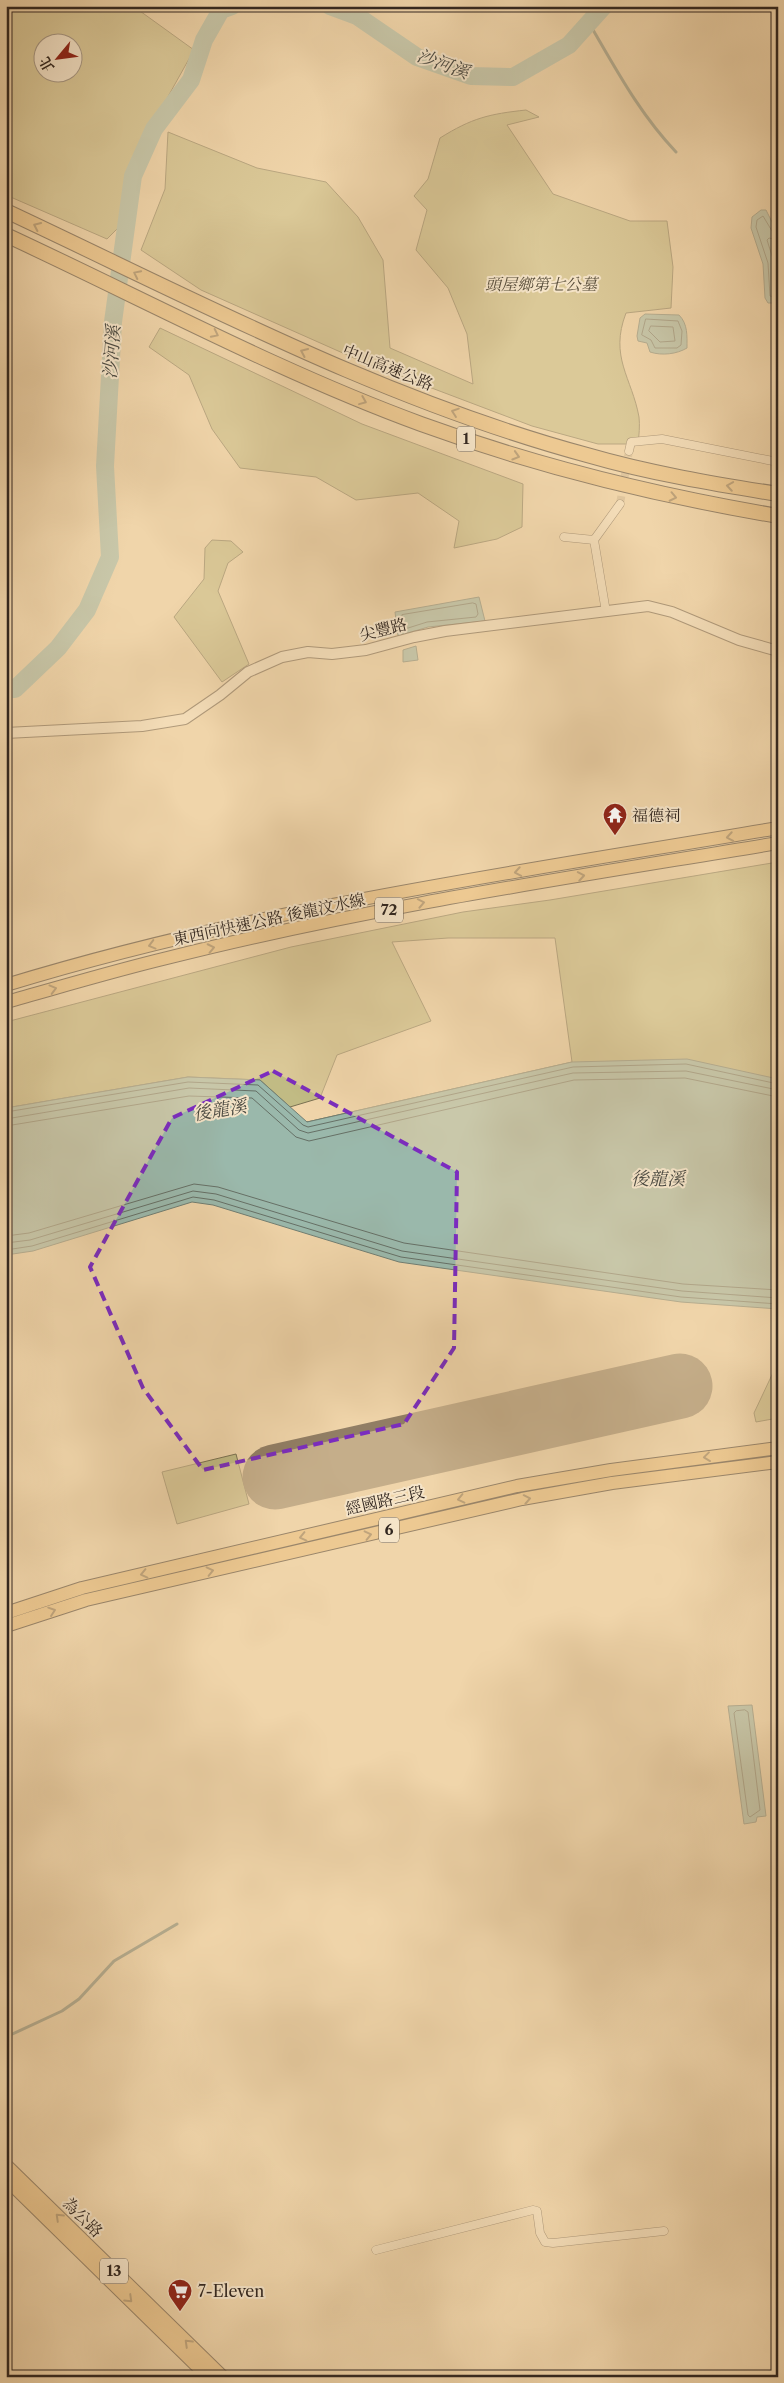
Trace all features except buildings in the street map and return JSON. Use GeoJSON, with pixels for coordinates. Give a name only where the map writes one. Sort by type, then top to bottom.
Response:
{"type":"FeatureCollection","features":[{"type":"Feature","properties":{"kind":"highway","name":"中山高速公路"},"geometry":{"type":"LineString","coordinates":[[6,211],[181,295],[347,370],[428,402],[586,455],[712,483],[778,494]]}},
{"type":"Feature","properties":{"kind":"highway","name":"1"},"geometry":{"type":"LineString","coordinates":[[6,235],[340,392],[420,423],[505,453],[582,476],[641,490],[778,516]]}},
{"type":"Feature","properties":{"kind":"main road","name":"東西向快速公路 後龍汶水線"},"geometry":{"type":"LineString","coordinates":[[6,985],[163,942],[334,905],[778,828]]}},
{"type":"Feature","properties":{"kind":"main road","name":"東西向快速公路 後龍汶水線"},"geometry":{"type":"LineString","coordinates":[[6,1002],[167,958],[338,920],[430,902],[778,843]]}},
{"type":"Feature","properties":{"kind":"main road","name":"經國路三段"},"geometry":{"type":"LineString","coordinates":[[6,1613],[82,1588],[517,1486],[610,1470],[778,1448]]}},
{"type":"Feature","properties":{"kind":"main road","name":"經國路三段"},"geometry":{"type":"LineString","coordinates":[[6,1626],[86,1600],[522,1499],[612,1483],[778,1462]]}},
{"type":"Feature","properties":{"kind":"main road","name":"為公路"},"geometry":{"type":"LineString","coordinates":[[6,2165],[223,2377]]}},
{"type":"Feature","properties":{"kind":"main road","name":"為公路"},"geometry":{"type":"LineString","coordinates":[[6,2179],[208,2377]]}},
{"type":"Feature","properties":{"kind":"street"},"geometry":{"type":"LineString","coordinates":[[629,452],[631,442],[662,439],[778,462]]}},
{"type":"Feature","properties":{"kind":"street"},"geometry":{"type":"LineString","coordinates":[[606,612],[594,540],[620,504]]}},
{"type":"Feature","properties":{"kind":"street"},"geometry":{"type":"LineString","coordinates":[[564,537],[594,540]]}},
{"type":"Feature","properties":{"kind":"street","name":"尖豐路"},"geometry":{"type":"LineString","coordinates":[[6,732],[142,726],[185,719],[220,695],[248,672],[282,657],[308,652],[332,654],[366,650],[445,631],[648,606],[672,612],[740,640],[778,651]]}},
{"type":"Feature","properties":{"kind":"street"},"geometry":{"type":"LineString","coordinates":[[376,2250],[534,2210],[537,2211],[540,2233],[544,2240],[553,2243],[664,2231]]}},
{"type":"Feature","properties":{"kind":"highlighted area"},"geometry":{"type":"Polygon","coordinates":[[[273,1071],[457,1172],[454,1348],[404,1424],[203,1470],[143,1388],[90,1267],[172,1118],[273,1071]]]}},
{"type":"Feature","properties":{"kind":"green space"},"geometry":{"type":"Polygon","coordinates":[[[6,6],[133,6],[194,50],[132,161],[118,228],[107,239],[6,195],[6,6]]]}},
{"type":"Feature","properties":{"kind":"green space","name":"頭屋鄉第七公墓"},"geometry":{"type":"Polygon","coordinates":[[[526,110],[539,117],[507,125],[553,194],[630,221],[667,221],[673,267],[671,308],[626,313],[621,329],[621,355],[639,417],[638,444],[598,444],[532,426],[363,362],[201,290],[141,250],[165,189],[168,132],[257,168],[326,182],[358,217],[383,260],[390,348],[473,384],[467,334],[448,288],[416,250],[427,210],[414,196],[428,179],[440,138],[481,118],[526,110]]]}},
{"type":"Feature","properties":{"kind":"green space"},"geometry":{"type":"Polygon","coordinates":[[[160,328],[362,424],[523,484],[522,527],[497,539],[454,548],[459,521],[418,493],[356,500],[316,477],[240,468],[212,429],[189,375],[149,347],[160,328]]]}},
{"type":"Feature","properties":{"kind":"green space"},"geometry":{"type":"Polygon","coordinates":[[[212,540],[231,541],[243,552],[228,563],[218,591],[249,664],[222,682],[174,617],[204,579],[205,548],[212,540]]]}},
{"type":"Feature","properties":{"kind":"green space"},"geometry":{"type":"Polygon","coordinates":[[[778,862],[778,1241],[307,1122],[572,1062],[555,938],[448,938],[392,942],[431,1021],[337,1055],[320,1098],[290,1107],[260,1080],[188,1077],[6,1108],[6,1022],[291,947],[463,912],[550,900],[778,862]]]}},
{"type":"Feature","properties":{"kind":"green space"},"geometry":{"type":"Polygon","coordinates":[[[778,1362],[778,1418],[756,1422],[754,1413],[778,1362]]]}},
{"type":"Feature","properties":{"kind":"green space"},"geometry":{"type":"Polygon","coordinates":[[[236,1454],[249,1504],[177,1524],[162,1472],[236,1454]]]}},
{"type":"Feature","properties":{"kind":"water"},"geometry":{"type":"Polygon","coordinates":[[[761,210],[766,210],[778,234],[776,303],[768,303],[765,298],[763,264],[751,228],[752,217],[761,210]]]}},
{"type":"Feature","properties":{"kind":"water"},"geometry":{"type":"Polygon","coordinates":[[[645,314],[679,315],[685,326],[687,348],[669,354],[650,352],[647,343],[638,341],[637,336],[640,318],[645,314]]]}},
{"type":"Feature","properties":{"kind":"water"},"geometry":{"type":"Polygon","coordinates":[[[479,597],[485,621],[428,627],[398,636],[395,612],[479,597]]]}},
{"type":"Feature","properties":{"kind":"water"},"geometry":{"type":"Polygon","coordinates":[[[416,646],[418,660],[403,662],[403,650],[416,646]]]}},
{"type":"Feature","properties":{"kind":"water","name":"後龍溪"},"geometry":{"type":"Polygon","coordinates":[[[687,1059],[778,1079],[778,1309],[681,1302],[399,1262],[213,1205],[192,1202],[33,1251],[6,1255],[6,1108],[188,1077],[260,1080],[307,1122],[572,1062],[687,1059]]]}},
{"type":"Feature","properties":{"kind":"water"},"geometry":{"type":"Polygon","coordinates":[[[752,1705],[766,1816],[757,1817],[756,1822],[744,1824],[728,1706],[752,1705]]]}},
{"type":"Feature","properties":{"kind":"waterway","name":"沙河溪"},"geometry":{"type":"LineString","coordinates":[[6,689],[15,689],[58,648],[87,610],[110,557],[105,466],[113,322],[133,176],[154,129],[191,80],[204,40],[221,10],[232,6]]}},
{"type":"Feature","properties":{"kind":"waterway","name":"沙河溪"},"geometry":{"type":"LineString","coordinates":[[330,6],[357,16],[417,57],[471,76],[513,77],[569,45],[604,6]]}},
{"type":"Feature","properties":{"kind":"waterway"},"geometry":{"type":"LineString","coordinates":[[589,23],[639,106],[676,152]]}},
{"type":"Feature","properties":{"kind":"waterway"},"geometry":{"type":"LineString","coordinates":[[6,2037],[62,2011],[79,1999],[114,1961],[177,1924]]}},
{"type":"Feature","properties":{"kind":"waterway"},"geometry":{"type":"LineString","coordinates":[[746,2377],[778,2370]]}},
{"type":"Feature","properties":{"kind":"runway"},"geometry":{"type":"LineString","coordinates":[[275,1477],[680,1386]]}},
{"type":"Feature","properties":{"kind":"tunnel"},"geometry":{"type":"LineString","coordinates":[[620,504],[629,451]]}},
{"type":"Feature","properties":{"kind":"place","name":"福德祠"},"geometry":{"type":"Point","coordinates":[615,836]}},
{"type":"Feature","properties":{"kind":"place","name":"7-Eleven"},"geometry":{"type":"Point","coordinates":[180,2312]}}]}
